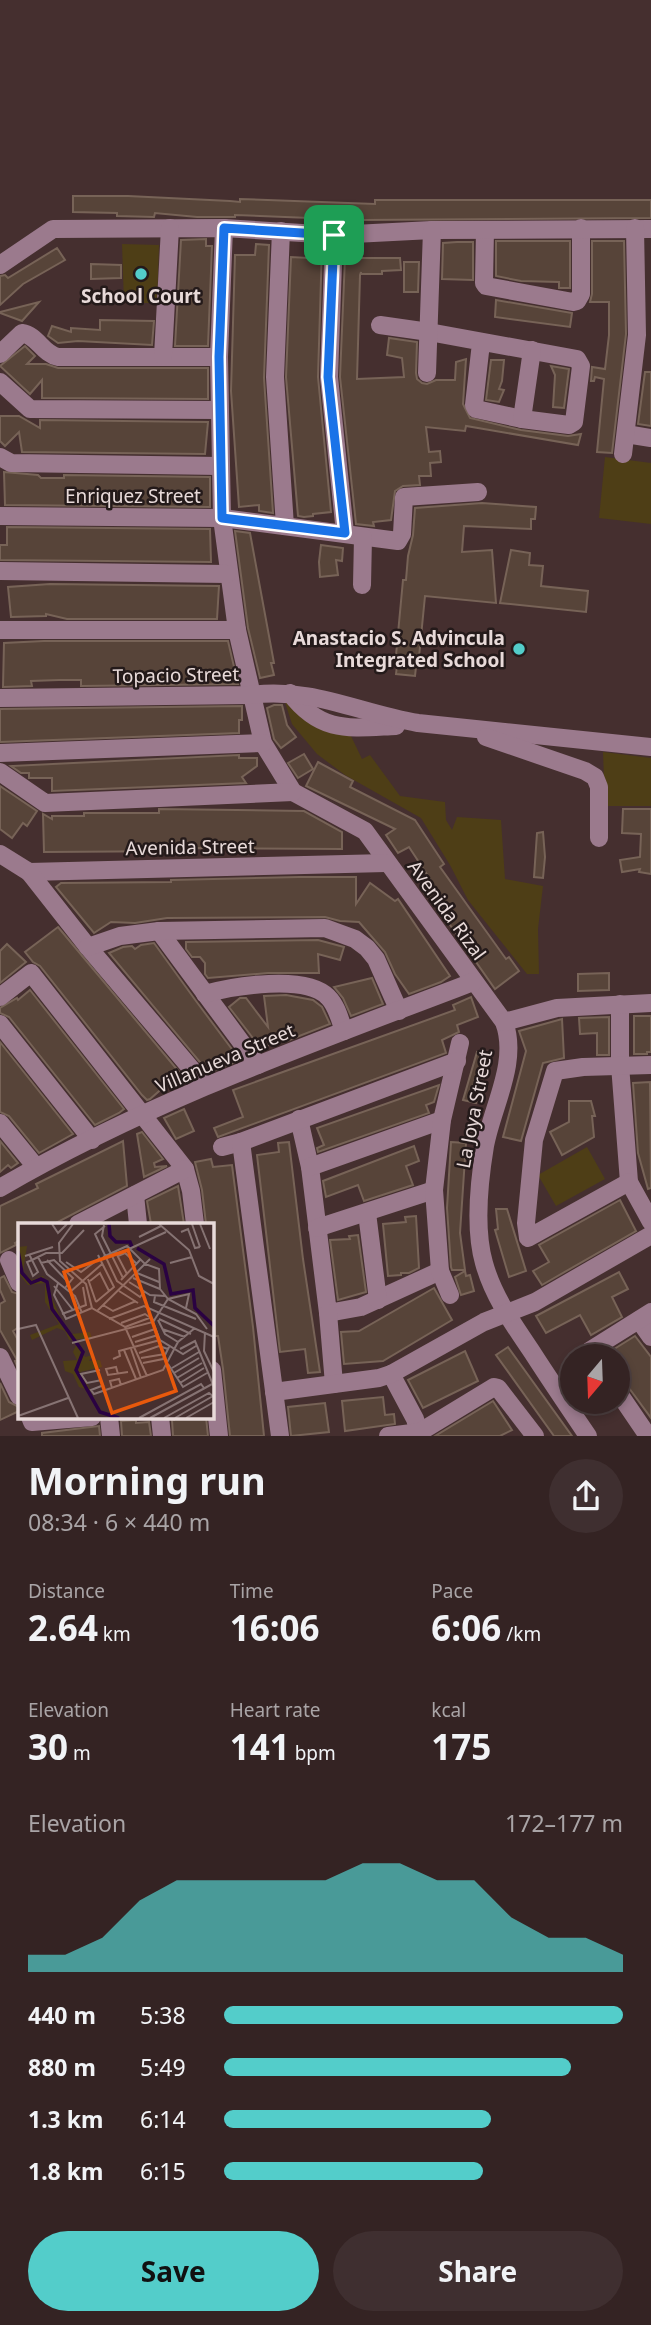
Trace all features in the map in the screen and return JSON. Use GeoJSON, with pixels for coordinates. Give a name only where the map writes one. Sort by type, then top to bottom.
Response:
{"type":"FeatureCollection","features":[{"type":"Feature","properties":{"kind":"street"},"geometry":{"type":"LineString","coordinates":[[163,356],[170,228]]}},
{"type":"Feature","properties":{"kind":"street"},"geometry":{"type":"LineString","coordinates":[[224,228],[219,357],[222,518],[228,574],[250,695],[290,693],[343,703],[381,717],[418,723],[651,747]]}},
{"type":"Feature","properties":{"kind":"street"},"geometry":{"type":"LineString","coordinates":[[0,265],[53,229],[224,228],[334,235],[432,230],[643,228],[644,336],[633,383],[623,454]]}},
{"type":"Feature","properties":{"kind":"street"},"geometry":{"type":"LineString","coordinates":[[485,230],[486,286],[573,302],[581,294],[581,228]]}},
{"type":"Feature","properties":{"kind":"street"},"geometry":{"type":"LineString","coordinates":[[427,373],[432,230]]}},
{"type":"Feature","properties":{"kind":"street"},"geometry":{"type":"LineString","coordinates":[[281,231],[275,377],[285,526]]}},
{"type":"Feature","properties":{"kind":"street"},"geometry":{"type":"LineString","coordinates":[[334,235],[328,377],[345,533]]}},
{"type":"Feature","properties":{"kind":"street"},"geometry":{"type":"LineString","coordinates":[[380,325],[577,359],[581,363],[575,419],[569,425],[478,410],[475,407],[481,343]]}},
{"type":"Feature","properties":{"kind":"street"},"geometry":{"type":"LineString","coordinates":[[0,354],[22,333],[31,336],[53,356],[219,357]]}},
{"type":"Feature","properties":{"kind":"street"},"geometry":{"type":"LineString","coordinates":[[522,419],[532,350]]}},
{"type":"Feature","properties":{"kind":"street"},"geometry":{"type":"LineString","coordinates":[[0,382],[30,409],[219,410]]}},
{"type":"Feature","properties":{"kind":"street"},"geometry":{"type":"LineString","coordinates":[[633,383],[651,385]]}},
{"type":"Feature","properties":{"kind":"street"},"geometry":{"type":"LineString","coordinates":[[626,434],[651,438]]}},
{"type":"Feature","properties":{"kind":"street"},"geometry":{"type":"LineString","coordinates":[[0,457],[12,463],[220,466]]}},
{"type":"Feature","properties":{"kind":"street","name":"Enriquez Street"},"geometry":{"type":"LineString","coordinates":[[0,516],[222,518],[398,541],[401,539],[406,497],[478,492]]}},
{"type":"Feature","properties":{"kind":"street"},"geometry":{"type":"LineString","coordinates":[[362,584],[363,537]]}},
{"type":"Feature","properties":{"kind":"street"},"geometry":{"type":"LineString","coordinates":[[0,571],[228,574]]}},
{"type":"Feature","properties":{"kind":"street"},"geometry":{"type":"LineString","coordinates":[[0,630],[237,630]]}},
{"type":"Feature","properties":{"kind":"street"},"geometry":{"type":"LineString","coordinates":[[290,693],[318,720],[343,729],[400,725],[484,736],[585,771],[596,777],[599,838]]}},
{"type":"Feature","properties":{"kind":"street","name":"Topacio Street"},"geometry":{"type":"LineString","coordinates":[[0,698],[250,695],[263,743],[293,792]]}},
{"type":"Feature","properties":{"kind":"street"},"geometry":{"type":"LineString","coordinates":[[0,753],[263,743]]}},
{"type":"Feature","properties":{"kind":"street"},"geometry":{"type":"LineString","coordinates":[[0,772],[45,803],[293,792],[365,831],[386,863]]}},
{"type":"Feature","properties":{"kind":"street"},"geometry":{"type":"LineString","coordinates":[[0,854],[29,872],[88,947],[205,1085]]}},
{"type":"Feature","properties":{"kind":"street","name":"Avenida Street"},"geometry":{"type":"LineString","coordinates":[[29,872],[386,863]]}},
{"type":"Feature","properties":{"kind":"street","name":"Avenida Rizal"},"geometry":{"type":"LineString","coordinates":[[386,863],[473,982]]}},
{"type":"Feature","properties":{"kind":"street"},"geometry":{"type":"LineString","coordinates":[[88,947],[120,936],[159,931],[325,928],[355,939],[376,959],[399,1011]]}},
{"type":"Feature","properties":{"kind":"street"},"geometry":{"type":"LineString","coordinates":[[159,931],[258,1065]]}},
{"type":"Feature","properties":{"kind":"street"},"geometry":{"type":"LineString","coordinates":[[0,997],[32,973],[185,1169],[195,1223]]}},
{"type":"Feature","properties":{"kind":"street"},"geometry":{"type":"LineString","coordinates":[[473,982],[504,1022],[557,1008],[651,1003]]}},
{"type":"Feature","properties":{"kind":"street","name":"Villanueva Street"},"geometry":{"type":"LineString","coordinates":[[0,1188],[36,1167],[205,1085],[473,982]]}},
{"type":"Feature","properties":{"kind":"street"},"geometry":{"type":"LineString","coordinates":[[205,994],[229,987],[296,984],[315,988],[334,1004],[344,1031]]}},
{"type":"Feature","properties":{"kind":"street"},"geometry":{"type":"LineString","coordinates":[[620,1004],[620,1065],[629,1182],[651,1222]]}},
{"type":"Feature","properties":{"kind":"street","name":"La Joya Street"},"geometry":{"type":"LineString","coordinates":[[504,1022],[509,1035],[508,1052],[485,1144],[480,1204],[483,1260],[505,1312],[588,1436]]}},
{"type":"Feature","properties":{"kind":"street"},"geometry":{"type":"LineString","coordinates":[[0,1024],[92,1140]]}},
{"type":"Feature","properties":{"kind":"street"},"geometry":{"type":"LineString","coordinates":[[450,1295],[440,1271],[434,1190],[442,1120],[460,1043]]}},
{"type":"Feature","properties":{"kind":"street"},"geometry":{"type":"LineString","coordinates":[[222,1147],[457,1061]]}},
{"type":"Feature","properties":{"kind":"street"},"geometry":{"type":"LineString","coordinates":[[629,1182],[528,1238],[526,1223],[534,1140],[555,1071],[583,1067],[651,1065]]}},
{"type":"Feature","properties":{"kind":"street"},"geometry":{"type":"LineString","coordinates":[[299,1119],[310,1167],[334,1384]]}},
{"type":"Feature","properties":{"kind":"street"},"geometry":{"type":"LineString","coordinates":[[310,1167],[442,1120]]}},
{"type":"Feature","properties":{"kind":"street"},"geometry":{"type":"LineString","coordinates":[[0,1123],[36,1167]]}},
{"type":"Feature","properties":{"kind":"street"},"geometry":{"type":"LineString","coordinates":[[241,1142],[280,1436]]}},
{"type":"Feature","properties":{"kind":"street"},"geometry":{"type":"LineString","coordinates":[[82,1223],[185,1169]]}},
{"type":"Feature","properties":{"kind":"street"},"geometry":{"type":"LineString","coordinates":[[317,1228],[434,1190]]}},
{"type":"Feature","properties":{"kind":"street"},"geometry":{"type":"LineString","coordinates":[[135,1195],[138,1223]]}},
{"type":"Feature","properties":{"kind":"street"},"geometry":{"type":"LineString","coordinates":[[367,1213],[378,1300]]}},
{"type":"Feature","properties":{"kind":"street"},"geometry":{"type":"LineString","coordinates":[[274,1392],[380,1378],[391,1374],[473,1327],[505,1312],[536,1302],[651,1235]]}},
{"type":"Feature","properties":{"kind":"street"},"geometry":{"type":"LineString","coordinates":[[9,1260],[18,1281]]}},
{"type":"Feature","properties":{"kind":"street"},"geometry":{"type":"LineString","coordinates":[[328,1313],[360,1307],[440,1271]]}},
{"type":"Feature","properties":{"kind":"street"},"geometry":{"type":"LineString","coordinates":[[600,1344],[645,1316],[651,1337]]}},
{"type":"Feature","properties":{"kind":"street"},"geometry":{"type":"LineString","coordinates":[[0,1357],[18,1393]]}},
{"type":"Feature","properties":{"kind":"street"},"geometry":{"type":"LineString","coordinates":[[391,1374],[420,1434]]}},
{"type":"Feature","properties":{"kind":"street"},"geometry":{"type":"LineString","coordinates":[[388,1436],[420,1434],[494,1387],[498,1388],[528,1434]]}},
{"type":"Feature","properties":{"kind":"street"},"geometry":{"type":"LineString","coordinates":[[214,1389],[219,1436]]}},
{"type":"Feature","properties":{"kind":"street"},"geometry":{"type":"LineString","coordinates":[[630,1410],[648,1436]]}},
{"type":"Feature","properties":{"kind":"street"},"geometry":{"type":"LineString","coordinates":[[31,1419],[32,1422],[68,1419]]}},
{"type":"Feature","properties":{"kind":"shaded area","name":"School Court"},"geometry":{"type":"Polygon","coordinates":[[[122,244],[159,245],[157,303],[124,303],[122,244]]]}},
{"type":"Feature","properties":{"kind":"shaded area"},"geometry":{"type":"Polygon","coordinates":[[[605,457],[651,463],[651,524],[599,518],[605,457]]]}},
{"type":"Feature","properties":{"kind":"shaded area"},"geometry":{"type":"Polygon","coordinates":[[[283,696],[310,704],[312,725],[351,736],[362,759],[370,755],[400,796],[445,802],[446,820],[452,830],[457,817],[501,820],[505,879],[543,886],[538,929],[539,974],[527,974],[468,900],[421,818],[345,775],[317,754],[292,724],[283,696]]]}},
{"type":"Feature","properties":{"kind":"shaded area"},"geometry":{"type":"Polygon","coordinates":[[[603,752],[651,758],[651,806],[605,806],[603,752]]]}},
{"type":"Feature","properties":{"kind":"shaded area"},"geometry":{"type":"Polygon","coordinates":[[[587,1147],[605,1179],[556,1206],[538,1175],[587,1147]]]}},
{"type":"Feature","properties":{"kind":"building"},"geometry":{"type":"Polygon","coordinates":[[[73,196],[375,204],[375,200],[651,200],[651,218],[360,220],[235,215],[197,217],[155,213],[154,217],[117,216],[117,213],[73,212],[73,196]]]}},
{"type":"Feature","properties":{"kind":"building"},"geometry":{"type":"Polygon","coordinates":[[[206,239],[206,246],[212,246],[208,346],[175,346],[181,240],[206,239]]]}},
{"type":"Feature","properties":{"kind":"building"},"geometry":{"type":"Polygon","coordinates":[[[496,241],[570,241],[570,288],[559,288],[559,282],[521,281],[496,276],[496,241]]]}},
{"type":"Feature","properties":{"kind":"building"},"geometry":{"type":"Polygon","coordinates":[[[592,241],[624,241],[626,334],[612,453],[597,452],[604,379],[595,377],[594,381],[591,381],[592,367],[605,369],[609,302],[590,302],[592,241]]]}},
{"type":"Feature","properties":{"kind":"building"},"geometry":{"type":"Polygon","coordinates":[[[473,242],[473,280],[442,279],[443,243],[473,242]]]}},
{"type":"Feature","properties":{"kind":"building"},"geometry":{"type":"Polygon","coordinates":[[[256,244],[269,245],[264,378],[273,513],[259,511],[259,505],[239,507],[231,391],[235,255],[255,255],[256,244]]]}},
{"type":"Feature","properties":{"kind":"building"},"geometry":{"type":"Polygon","coordinates":[[[308,245],[322,246],[318,377],[331,512],[304,517],[298,516],[286,377],[291,257],[308,258],[308,245]]]}},
{"type":"Feature","properties":{"kind":"building"},"geometry":{"type":"Polygon","coordinates":[[[57,248],[65,260],[23,284],[0,305],[0,276],[5,275],[8,278],[57,248]]]}},
{"type":"Feature","properties":{"kind":"building"},"geometry":{"type":"Polygon","coordinates":[[[345,258],[400,258],[401,270],[382,271],[382,274],[361,272],[357,379],[404,377],[402,358],[387,355],[389,338],[417,342],[416,373],[417,379],[422,383],[455,380],[456,362],[466,359],[463,404],[470,418],[521,430],[568,436],[581,434],[578,445],[466,426],[465,431],[426,427],[429,452],[440,451],[441,462],[430,463],[431,476],[419,476],[420,485],[403,486],[395,491],[391,520],[373,522],[374,526],[356,524],[340,377],[345,258]]]}},
{"type":"Feature","properties":{"kind":"building"},"geometry":{"type":"Polygon","coordinates":[[[404,262],[419,262],[418,292],[404,292],[404,262]]]}},
{"type":"Feature","properties":{"kind":"building"},"geometry":{"type":"Polygon","coordinates":[[[91,264],[121,265],[121,278],[91,279],[91,264]]]}},
{"type":"Feature","properties":{"kind":"building"},"geometry":{"type":"Polygon","coordinates":[[[496,300],[572,313],[570,327],[495,317],[496,300]]]}},
{"type":"Feature","properties":{"kind":"building"},"geometry":{"type":"Polygon","coordinates":[[[39,302],[22,321],[0,313],[0,312],[39,302]]]}},
{"type":"Feature","properties":{"kind":"building"},"geometry":{"type":"Polygon","coordinates":[[[100,320],[154,321],[152,345],[78,341],[58,343],[48,336],[52,326],[71,332],[71,328],[100,330],[100,320]]]}},
{"type":"Feature","properties":{"kind":"building"},"geometry":{"type":"Polygon","coordinates":[[[25,346],[35,356],[27,364],[46,364],[58,368],[208,368],[208,399],[42,398],[42,380],[30,394],[0,366],[25,346]]]}},
{"type":"Feature","properties":{"kind":"building"},"geometry":{"type":"Polygon","coordinates":[[[491,360],[504,360],[499,389],[504,390],[499,402],[486,400],[491,360]]]}},
{"type":"Feature","properties":{"kind":"building"},"geometry":{"type":"Polygon","coordinates":[[[551,366],[569,369],[564,408],[553,407],[555,375],[551,366]]]}},
{"type":"Feature","properties":{"kind":"building"},"geometry":{"type":"Polygon","coordinates":[[[645,372],[651,372],[651,426],[638,424],[645,372]]]}},
{"type":"Feature","properties":{"kind":"building"},"geometry":{"type":"Polygon","coordinates":[[[0,416],[19,416],[40,428],[40,420],[208,422],[205,454],[22,452],[19,432],[5,446],[0,441],[0,416]]]}},
{"type":"Feature","properties":{"kind":"building"},"geometry":{"type":"Polygon","coordinates":[[[4,472],[38,475],[41,478],[64,478],[64,475],[210,477],[210,507],[5,505],[4,472]]]}},
{"type":"Feature","properties":{"kind":"building"},"geometry":{"type":"Polygon","coordinates":[[[482,503],[536,507],[535,519],[531,519],[531,529],[464,526],[462,552],[492,550],[496,603],[425,596],[415,676],[396,674],[403,580],[406,580],[415,508],[482,503]]]}},
{"type":"Feature","properties":{"kind":"building"},"geometry":{"type":"Polygon","coordinates":[[[7,527],[210,529],[211,562],[0,560],[0,545],[7,545],[7,527]]]}},
{"type":"Feature","properties":{"kind":"building"},"geometry":{"type":"Polygon","coordinates":[[[235,531],[250,533],[274,675],[260,678],[248,628],[235,531]]]}},
{"type":"Feature","properties":{"kind":"building"},"geometry":{"type":"Polygon","coordinates":[[[321,545],[343,548],[342,561],[336,560],[338,575],[320,577],[321,545]]]}},
{"type":"Feature","properties":{"kind":"building"},"geometry":{"type":"Polygon","coordinates":[[[511,550],[530,553],[529,565],[543,566],[541,586],[588,591],[586,612],[500,603],[511,550]]]}},
{"type":"Feature","properties":{"kind":"building"},"geometry":{"type":"Polygon","coordinates":[[[50,584],[219,586],[217,619],[67,619],[46,614],[11,617],[8,587],[50,584]]]}},
{"type":"Feature","properties":{"kind":"building"},"geometry":{"type":"Polygon","coordinates":[[[228,641],[238,684],[81,686],[81,680],[59,680],[31,681],[32,686],[3,687],[4,643],[228,641]]]}},
{"type":"Feature","properties":{"kind":"building"},"geometry":{"type":"Polygon","coordinates":[[[282,705],[287,725],[296,737],[281,748],[274,739],[267,708],[282,705]]]}},
{"type":"Feature","properties":{"kind":"building"},"geometry":{"type":"Polygon","coordinates":[[[242,706],[239,733],[0,742],[0,709],[242,706]]]}},
{"type":"Feature","properties":{"kind":"building"},"geometry":{"type":"Polygon","coordinates":[[[304,754],[313,769],[298,778],[288,763],[304,754]]]}},
{"type":"Feature","properties":{"kind":"building"},"geometry":{"type":"Polygon","coordinates":[[[239,755],[239,758],[257,758],[257,766],[242,777],[246,783],[52,791],[52,778],[29,778],[29,773],[21,773],[11,766],[239,755]]]}},
{"type":"Feature","properties":{"kind":"building"},"geometry":{"type":"Polygon","coordinates":[[[318,762],[353,781],[350,787],[415,820],[444,864],[440,867],[506,959],[509,957],[519,971],[495,989],[422,885],[430,879],[409,847],[398,853],[386,835],[395,829],[306,786],[318,762]]]}},
{"type":"Feature","properties":{"kind":"building"},"geometry":{"type":"Polygon","coordinates":[[[0,786],[37,811],[27,826],[23,823],[12,838],[0,829],[0,786]]]}},
{"type":"Feature","properties":{"kind":"building"},"geometry":{"type":"Polygon","coordinates":[[[159,809],[304,811],[342,832],[342,849],[189,848],[189,851],[44,852],[43,814],[52,819],[52,816],[84,816],[84,813],[159,813],[159,809]]]}},
{"type":"Feature","properties":{"kind":"building"},"geometry":{"type":"Polygon","coordinates":[[[623,809],[651,809],[651,874],[639,872],[640,869],[622,872],[620,860],[640,857],[641,834],[622,833],[623,809]]]}},
{"type":"Feature","properties":{"kind":"building"},"geometry":{"type":"Polygon","coordinates":[[[543,832],[543,878],[534,877],[537,833],[543,832]]]}},
{"type":"Feature","properties":{"kind":"building"},"geometry":{"type":"Polygon","coordinates":[[[356,877],[356,904],[370,883],[395,901],[398,899],[450,976],[409,994],[395,974],[385,952],[359,922],[325,917],[167,918],[135,923],[111,922],[94,933],[56,887],[61,883],[356,877]]]}},
{"type":"Feature","properties":{"kind":"building"},"geometry":{"type":"Polygon","coordinates":[[[58,927],[180,1073],[150,1099],[147,1100],[142,1095],[40,966],[25,952],[58,927]]]}},
{"type":"Feature","properties":{"kind":"building"},"geometry":{"type":"Polygon","coordinates":[[[318,940],[344,947],[340,960],[318,954],[319,973],[268,973],[208,978],[205,974],[205,963],[200,957],[192,957],[186,949],[186,942],[318,940]]]}},
{"type":"Feature","properties":{"kind":"building"},"geometry":{"type":"Polygon","coordinates":[[[154,943],[240,1060],[209,1073],[109,953],[123,947],[132,946],[135,949],[154,943]]]}},
{"type":"Feature","properties":{"kind":"building"},"geometry":{"type":"Polygon","coordinates":[[[7,944],[26,962],[0,983],[0,951],[7,944]]]}},
{"type":"Feature","properties":{"kind":"building"},"geometry":{"type":"Polygon","coordinates":[[[609,973],[609,990],[578,991],[578,974],[609,973]]]}},
{"type":"Feature","properties":{"kind":"building"},"geometry":{"type":"Polygon","coordinates":[[[372,978],[383,1004],[351,1016],[343,998],[334,987],[372,978]]]}},
{"type":"Feature","properties":{"kind":"building"},"geometry":{"type":"Polygon","coordinates":[[[30,990],[124,1109],[119,1113],[95,1125],[9,1017],[0,1013],[0,1008],[17,998],[18,1000],[30,990]]]}},
{"type":"Feature","properties":{"kind":"building"},"geometry":{"type":"Polygon","coordinates":[[[286,995],[313,1000],[322,1007],[330,1024],[284,1042],[279,1037],[262,1050],[229,1007],[240,998],[246,998],[268,1027],[264,996],[286,995]]]}},
{"type":"Feature","properties":{"kind":"building"},"geometry":{"type":"Polygon","coordinates":[[[471,997],[478,1017],[457,1025],[459,1032],[442,1040],[446,1053],[218,1137],[214,1128],[243,1117],[233,1090],[455,1010],[453,1005],[471,997]]]}},
{"type":"Feature","properties":{"kind":"building"},"geometry":{"type":"Polygon","coordinates":[[[634,1016],[651,1016],[651,1052],[647,1054],[634,1054],[634,1016]]]}},
{"type":"Feature","properties":{"kind":"building"},"geometry":{"type":"Polygon","coordinates":[[[609,1017],[609,1055],[597,1055],[597,1033],[580,1034],[579,1018],[609,1017]]]}},
{"type":"Feature","properties":{"kind":"building"},"geometry":{"type":"Polygon","coordinates":[[[562,1019],[564,1058],[543,1063],[521,1141],[503,1137],[526,1051],[519,1031],[562,1019]]]}},
{"type":"Feature","properties":{"kind":"building"},"geometry":{"type":"Polygon","coordinates":[[[0,1042],[73,1134],[39,1153],[9,1116],[0,1112],[0,1042]]]}},
{"type":"Feature","properties":{"kind":"building"},"geometry":{"type":"Polygon","coordinates":[[[477,1052],[490,1055],[476,1103],[463,1100],[477,1052]]]}},
{"type":"Feature","properties":{"kind":"building"},"geometry":{"type":"Polygon","coordinates":[[[650,1082],[651,1188],[648,1189],[638,1153],[633,1083],[650,1082]]]}},
{"type":"Feature","properties":{"kind":"building"},"geometry":{"type":"Polygon","coordinates":[[[439,1085],[434,1102],[426,1105],[429,1113],[318,1152],[317,1148],[324,1145],[317,1128],[439,1085]]]}},
{"type":"Feature","properties":{"kind":"building"},"geometry":{"type":"Polygon","coordinates":[[[569,1101],[591,1101],[595,1116],[592,1116],[594,1137],[562,1155],[550,1132],[569,1122],[569,1101]]]}},
{"type":"Feature","properties":{"kind":"building"},"geometry":{"type":"Polygon","coordinates":[[[184,1109],[194,1131],[176,1139],[164,1118],[184,1109]]]}},
{"type":"Feature","properties":{"kind":"building"},"geometry":{"type":"Polygon","coordinates":[[[142,1132],[163,1159],[154,1163],[155,1167],[167,1166],[144,1177],[137,1134],[142,1132]]]}},
{"type":"Feature","properties":{"kind":"building"},"geometry":{"type":"Polygon","coordinates":[[[0,1141],[18,1163],[11,1168],[8,1165],[0,1172],[0,1141]]]}},
{"type":"Feature","properties":{"kind":"building"},"geometry":{"type":"Polygon","coordinates":[[[123,1141],[127,1186],[56,1223],[18,1223],[16,1245],[0,1253],[0,1206],[38,1188],[36,1184],[123,1141]]]}},
{"type":"Feature","properties":{"kind":"building"},"geometry":{"type":"Polygon","coordinates":[[[289,1142],[320,1372],[308,1373],[305,1349],[280,1352],[257,1155],[279,1152],[278,1143],[289,1142]]]}},
{"type":"Feature","properties":{"kind":"building"},"geometry":{"type":"Polygon","coordinates":[[[451,1142],[466,1143],[460,1233],[465,1270],[452,1270],[451,1267],[447,1208],[451,1142]]]}},
{"type":"Feature","properties":{"kind":"building"},"geometry":{"type":"Polygon","coordinates":[[[414,1146],[419,1161],[406,1166],[413,1185],[364,1201],[358,1185],[326,1197],[323,1181],[414,1146]]]}},
{"type":"Feature","properties":{"kind":"building"},"geometry":{"type":"Polygon","coordinates":[[[211,1159],[213,1167],[232,1165],[264,1436],[230,1436],[223,1369],[214,1326],[214,1223],[206,1223],[195,1162],[211,1159]]]}},
{"type":"Feature","properties":{"kind":"building"},"geometry":{"type":"Polygon","coordinates":[[[178,1186],[184,1223],[151,1223],[147,1201],[178,1186]]]}},
{"type":"Feature","properties":{"kind":"building"},"geometry":{"type":"Polygon","coordinates":[[[620,1200],[636,1231],[542,1285],[533,1271],[549,1262],[539,1245],[620,1200]]]}},
{"type":"Feature","properties":{"kind":"building"},"geometry":{"type":"Polygon","coordinates":[[[496,1209],[507,1209],[526,1271],[509,1277],[495,1230],[498,1229],[496,1209]]]}},
{"type":"Feature","properties":{"kind":"building"},"geometry":{"type":"Polygon","coordinates":[[[416,1216],[419,1268],[409,1273],[388,1276],[383,1224],[406,1222],[405,1217],[416,1216]]]}},
{"type":"Feature","properties":{"kind":"building"},"geometry":{"type":"Polygon","coordinates":[[[358,1235],[366,1292],[338,1300],[330,1240],[350,1239],[349,1236],[358,1235]]]}},
{"type":"Feature","properties":{"kind":"building"},"geometry":{"type":"Polygon","coordinates":[[[465,1271],[466,1276],[470,1275],[474,1291],[461,1295],[455,1277],[465,1271]]]}},
{"type":"Feature","properties":{"kind":"building"},"geometry":{"type":"Polygon","coordinates":[[[619,1272],[628,1289],[612,1297],[622,1317],[591,1335],[580,1315],[546,1333],[536,1316],[619,1272]]]}},
{"type":"Feature","properties":{"kind":"building"},"geometry":{"type":"Polygon","coordinates":[[[4,1276],[12,1292],[18,1294],[18,1328],[13,1331],[18,1340],[18,1368],[15,1361],[17,1360],[0,1330],[0,1304],[5,1301],[0,1290],[0,1278],[4,1276]]]}},
{"type":"Feature","properties":{"kind":"building"},"geometry":{"type":"Polygon","coordinates":[[[434,1288],[452,1320],[383,1361],[344,1364],[341,1332],[359,1331],[434,1288]]]}},
{"type":"Feature","properties":{"kind":"building"},"geometry":{"type":"Polygon","coordinates":[[[635,1336],[651,1357],[651,1418],[630,1389],[630,1344],[622,1344],[635,1336]]]}},
{"type":"Feature","properties":{"kind":"building"},"geometry":{"type":"Polygon","coordinates":[[[508,1347],[572,1436],[554,1436],[496,1355],[508,1347]]]}},
{"type":"Feature","properties":{"kind":"building"},"geometry":{"type":"Polygon","coordinates":[[[465,1351],[478,1381],[423,1408],[408,1380],[465,1351]]]}},
{"type":"Feature","properties":{"kind":"building"},"geometry":{"type":"Polygon","coordinates":[[[0,1383],[9,1402],[18,1406],[18,1411],[0,1420],[0,1383]]]}},
{"type":"Feature","properties":{"kind":"building"},"geometry":{"type":"Polygon","coordinates":[[[383,1397],[385,1415],[394,1414],[395,1424],[345,1431],[342,1401],[383,1397]]]}},
{"type":"Feature","properties":{"kind":"building"},"geometry":{"type":"Polygon","coordinates":[[[493,1401],[512,1430],[500,1436],[435,1436],[493,1401]]]}},
{"type":"Feature","properties":{"kind":"building"},"geometry":{"type":"Polygon","coordinates":[[[325,1403],[329,1432],[291,1436],[288,1407],[325,1403]]]}},
{"type":"Feature","properties":{"kind":"building"},"geometry":{"type":"Polygon","coordinates":[[[206,1419],[208,1436],[173,1436],[174,1420],[206,1419]]]}},
{"type":"Feature","properties":{"kind":"building"},"geometry":{"type":"Polygon","coordinates":[[[136,1420],[136,1423],[149,1422],[151,1436],[122,1436],[121,1421],[136,1420]]]}},
{"type":"Feature","properties":{"kind":"building"},"geometry":{"type":"Polygon","coordinates":[[[99,1426],[100,1436],[42,1436],[42,1433],[99,1426]]]}},
{"type":"Feature","properties":{"kind":"place","name":"School Court"},"geometry":{"type":"Point","coordinates":[141,274]}},
{"type":"Feature","properties":{"kind":"place","name":"Anastacio S. Advincula Integrated School"},"geometry":{"type":"Point","coordinates":[519,649]}},
{"type":"Feature","properties":{"kind":"route"},"geometry":{"type":"LineString","coordinates":[[224,228],[334,235],[328,377],[345,533],[222,518],[219,357],[224,228]]}}]}
